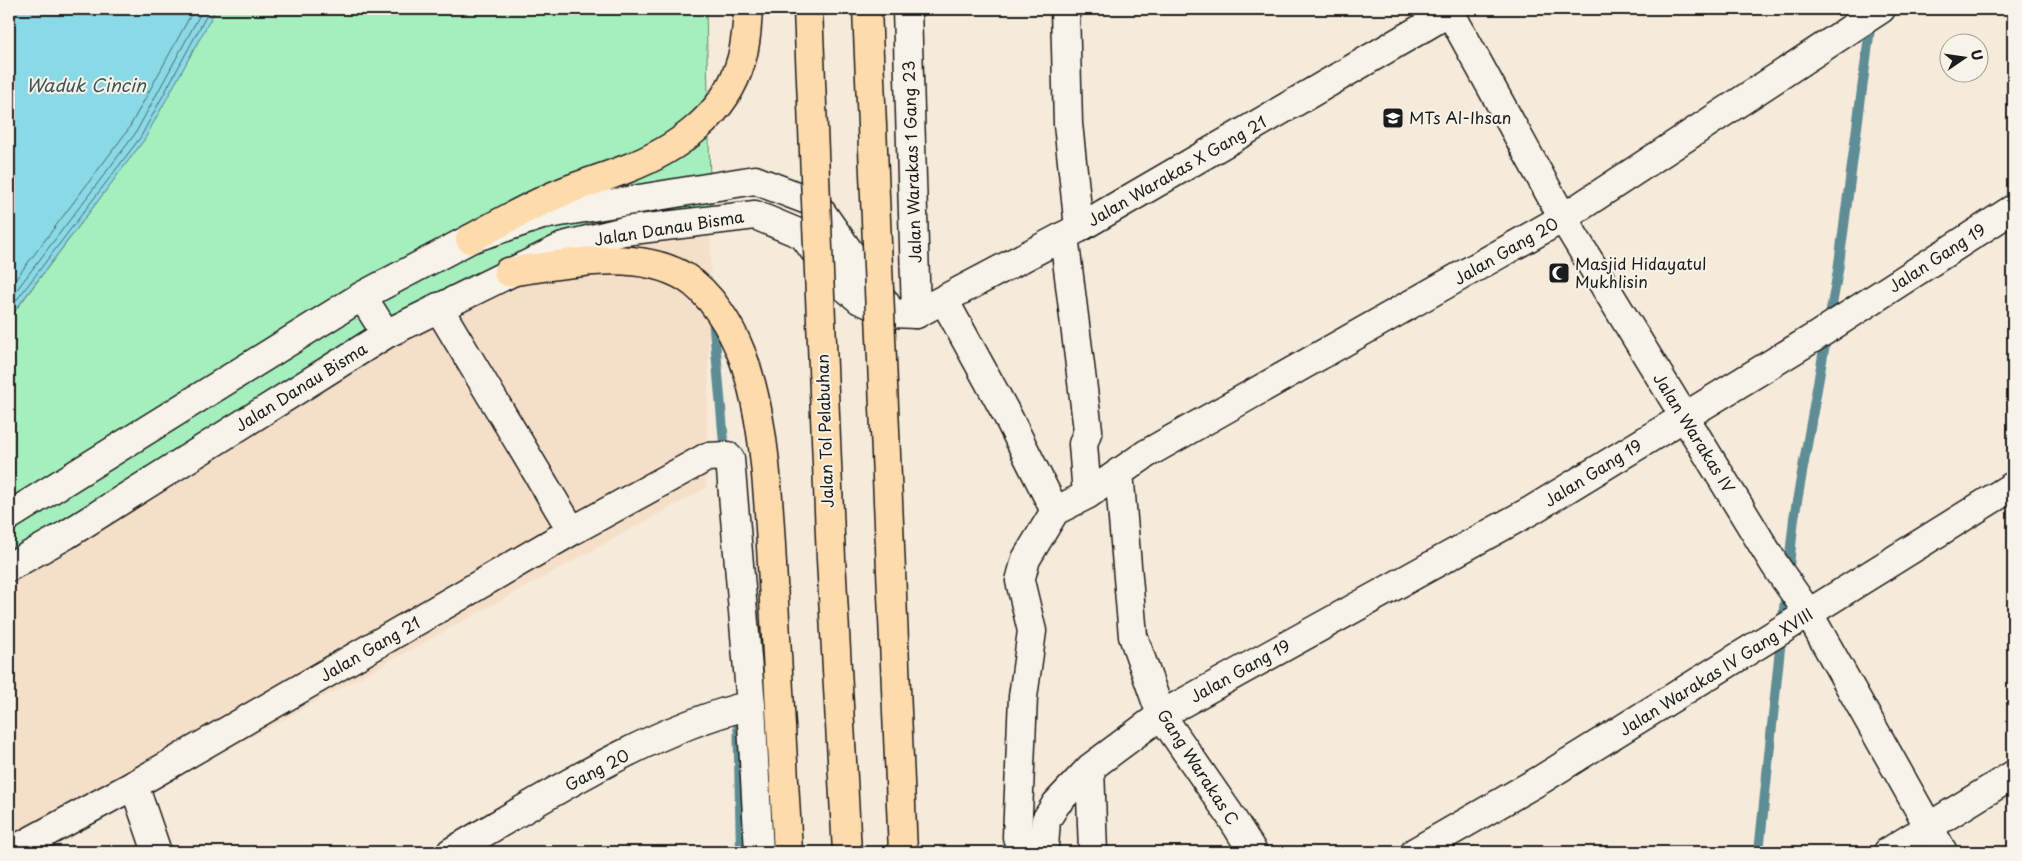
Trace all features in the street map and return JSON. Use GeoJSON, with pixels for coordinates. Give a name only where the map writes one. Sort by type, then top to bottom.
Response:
{"type":"FeatureCollection","features":[{"type":"Feature","properties":{"kind":"highway"},"geometry":{"type":"LineString","coordinates":[[470,238],[565,191],[654,157],[699,127],[720,104],[732,84],[741,63],[746,40],[748,9]]}},
{"type":"Feature","properties":{"kind":"highway","name":"Jalan Tol Pelabuhan"},"geometry":{"type":"LineString","coordinates":[[808,9],[830,559],[847,852]]}},
{"type":"Feature","properties":{"kind":"highway"},"geometry":{"type":"LineString","coordinates":[[868,9],[903,852]]}},
{"type":"Feature","properties":{"kind":"highway"},"geometry":{"type":"LineString","coordinates":[[508,272],[615,261],[641,263],[669,269],[687,278],[704,293],[729,327],[742,356],[751,387],[762,451],[769,514],[788,852]]}},
{"type":"Feature","properties":{"kind":"street","name":"Jalan Warakas 1 Gang 23"},"geometry":{"type":"LineString","coordinates":[[904,313],[907,9]]}},
{"type":"Feature","properties":{"kind":"street"},"geometry":{"type":"LineString","coordinates":[[1065,9],[1072,232],[1088,430],[1083,444],[1087,495]]}},
{"type":"Feature","properties":{"kind":"street","name":"Jalan Warakas X Gang 21"},"geometry":{"type":"LineString","coordinates":[[904,313],[944,300],[1072,232],[1451,10]]}},
{"type":"Feature","properties":{"kind":"street","name":"Jalan Warakas IV"},"geometry":{"type":"LineString","coordinates":[[1451,10],[1563,218],[1775,565],[1796,617],[1943,852]]}},
{"type":"Feature","properties":{"kind":"street","name":"Jalan Gang 20"},"geometry":{"type":"LineString","coordinates":[[1055,511],[1087,495],[1119,472],[1563,218],[1879,10]]}},
{"type":"Feature","properties":{"kind":"street","name":"Jalan Danau Bisma"},"geometry":{"type":"LineString","coordinates":[[9,516],[362,296],[470,238],[542,216],[755,180],[816,203],[904,313]]}},
{"type":"Feature","properties":{"kind":"street","name":"Jalan Gang 19"},"geometry":{"type":"LineString","coordinates":[[1041,852],[1044,848],[1046,820],[1056,804],[1090,768],[1160,715],[1532,510],[1846,318],[2013,208]]}},
{"type":"Feature","properties":{"kind":"street","name":"Jalan Danau Bisma"},"geometry":{"type":"LineString","coordinates":[[9,567],[74,530],[386,334],[508,272],[567,245],[616,233],[755,215],[803,235],[834,278],[860,300],[904,313]]}},
{"type":"Feature","properties":{"kind":"street"},"geometry":{"type":"LineString","coordinates":[[362,296],[386,334]]}},
{"type":"Feature","properties":{"kind":"street"},"geometry":{"type":"LineString","coordinates":[[944,300],[1007,415],[1055,511],[1026,558],[1020,581],[1032,631],[1023,697],[1017,836],[1023,852]]}},
{"type":"Feature","properties":{"kind":"street"},"geometry":{"type":"LineString","coordinates":[[438,307],[572,531]]}},
{"type":"Feature","properties":{"kind":"street","name":"Jalan Gang 21"},"geometry":{"type":"LineString","coordinates":[[10,852],[134,785],[572,531],[721,457],[739,708]]}},
{"type":"Feature","properties":{"kind":"street","name":"Gang Warakas C"},"geometry":{"type":"LineString","coordinates":[[1119,472],[1133,636],[1160,715],[1228,812],[1253,852]]}},
{"type":"Feature","properties":{"kind":"street","name":"Jalan Warakas IV Gang XVIII"},"geometry":{"type":"LineString","coordinates":[[1415,852],[1542,779],[1796,617],[2013,486]]}},
{"type":"Feature","properties":{"kind":"street"},"geometry":{"type":"LineString","coordinates":[[739,708],[759,852]]}},
{"type":"Feature","properties":{"kind":"street","name":"Gang 20"},"geometry":{"type":"LineString","coordinates":[[451,852],[561,789],[654,740],[739,708]]}},
{"type":"Feature","properties":{"kind":"street"},"geometry":{"type":"LineString","coordinates":[[1090,768],[1093,852]]}},
{"type":"Feature","properties":{"kind":"street"},"geometry":{"type":"LineString","coordinates":[[1888,852],[2013,776]]}},
{"type":"Feature","properties":{"kind":"street"},"geometry":{"type":"LineString","coordinates":[[134,785],[157,852]]}},
{"type":"Feature","properties":{"kind":"shaded area"},"geometry":{"type":"Polygon","coordinates":[[[711,227],[706,488],[41,852],[9,852],[9,567],[386,334],[619,245],[711,227]]]}},
{"type":"Feature","properties":{"kind":"green space"},"geometry":{"type":"Polygon","coordinates":[[[216,9],[706,9],[711,227],[620,241],[519,272],[9,567],[9,319],[144,140],[216,9]]]}},
{"type":"Feature","properties":{"kind":"water","name":"Waduk Cincin"},"geometry":{"type":"Polygon","coordinates":[[[9,9],[216,9],[144,140],[9,318],[9,9]]]}},
{"type":"Feature","properties":{"kind":"waterway"},"geometry":{"type":"LineString","coordinates":[[1788,575],[1794,518],[1838,271],[1871,21]]}},
{"type":"Feature","properties":{"kind":"waterway"},"geometry":{"type":"LineString","coordinates":[[713,317],[725,454]]}},
{"type":"Feature","properties":{"kind":"waterway"},"geometry":{"type":"LineString","coordinates":[[1759,852],[1786,590]]}},
{"type":"Feature","properties":{"kind":"waterway"},"geometry":{"type":"LineString","coordinates":[[738,711],[741,852]]}},
{"type":"Feature","properties":{"kind":"place","name":"MTs Al-Ihsan"},"geometry":{"type":"Point","coordinates":[1393,118]}},
{"type":"Feature","properties":{"kind":"place","name":"Masjid Hidayatul Mukhlisin"},"geometry":{"type":"Point","coordinates":[1559,273]}}]}
